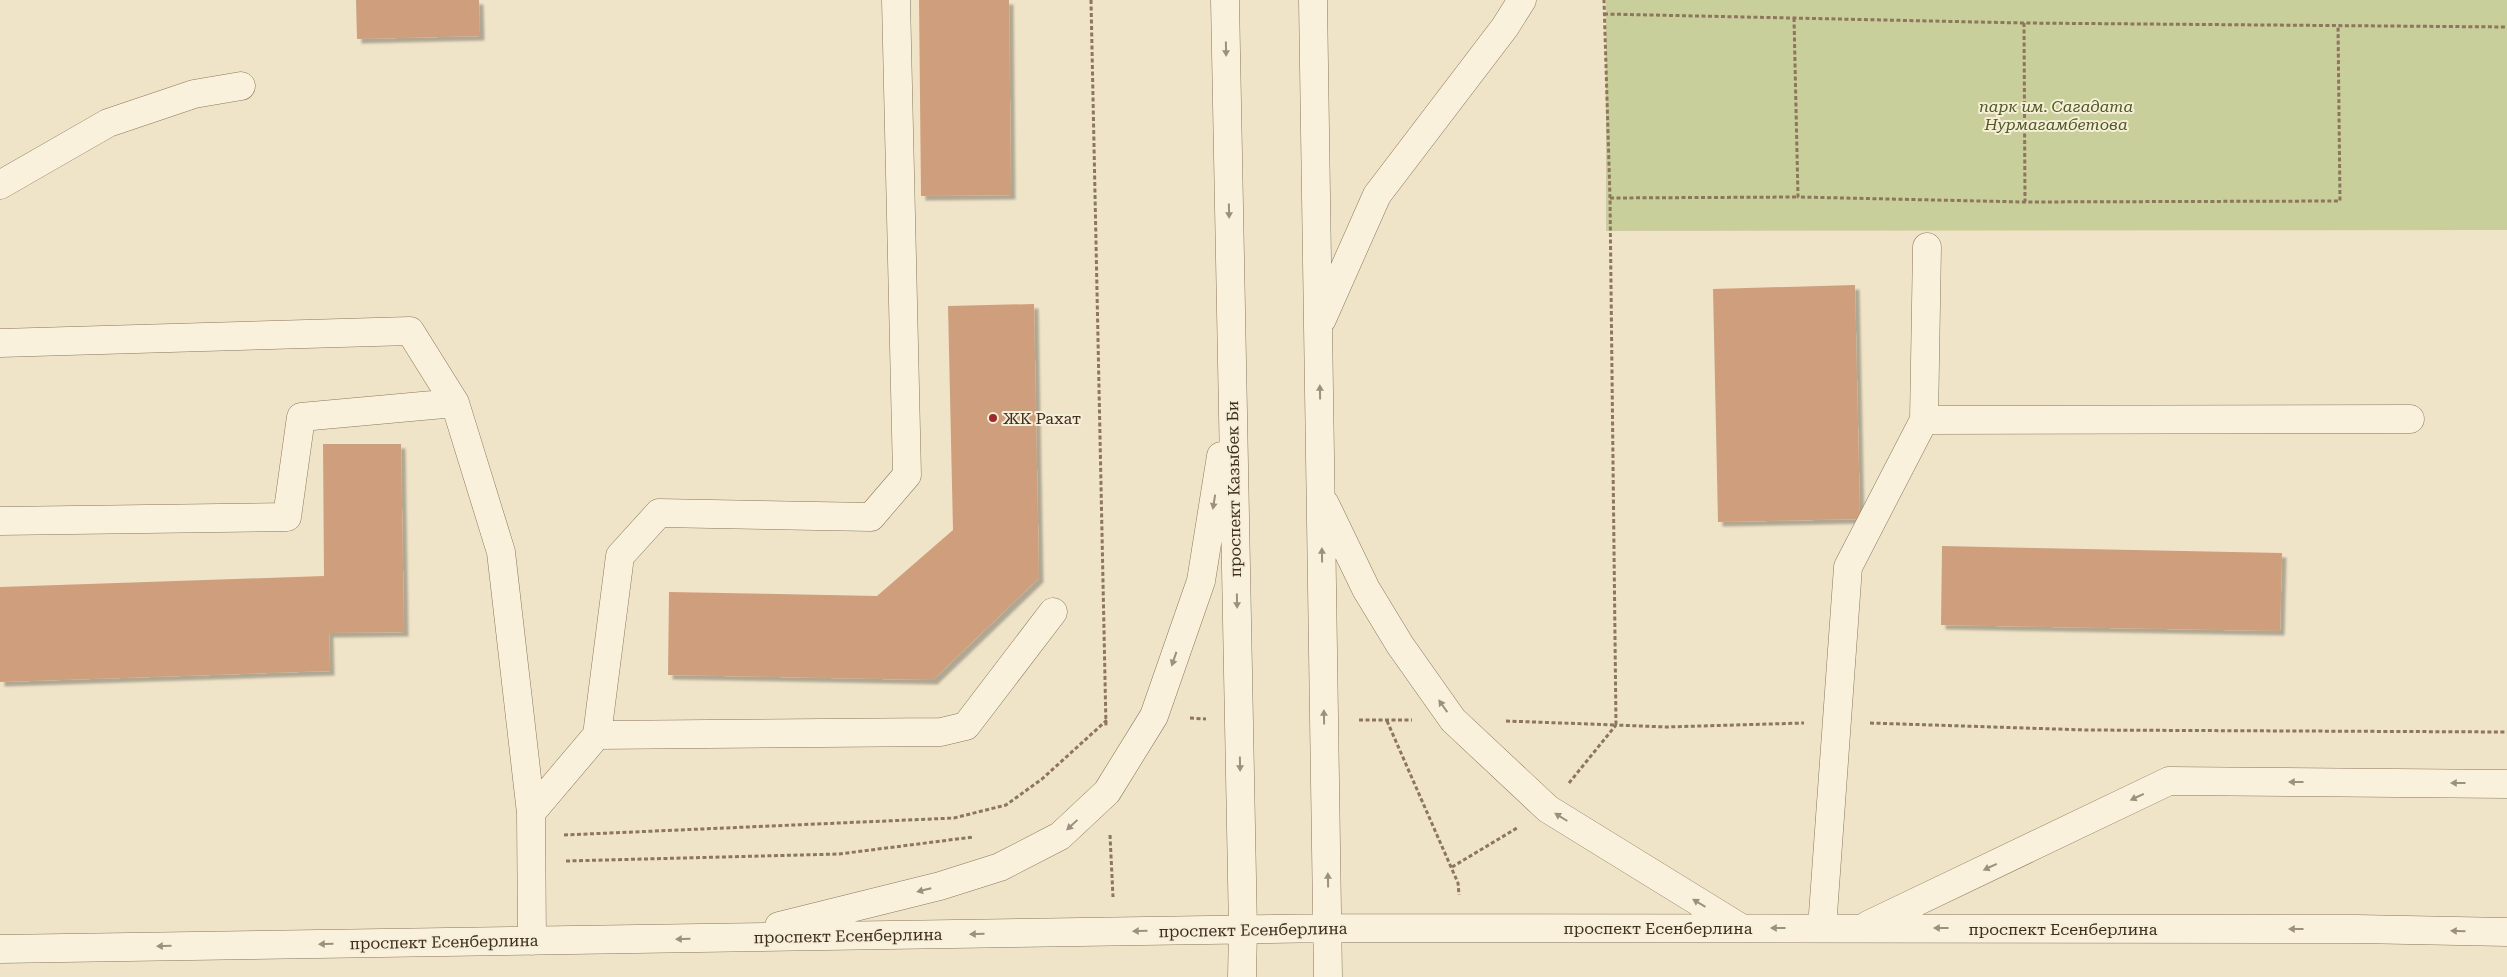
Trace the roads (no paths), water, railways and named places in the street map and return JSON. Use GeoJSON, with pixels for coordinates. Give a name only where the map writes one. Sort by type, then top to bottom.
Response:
{"type":"FeatureCollection","features":[{"type":"Feature","properties":{"kind":"street"},"geometry":{"type":"LineString","coordinates":[[531,837],[597,734],[620,556],[660,513],[871,517],[907,475],[896,0]]}},
{"type":"Feature","properties":{"kind":"street","name":"проспект Казыбек Би"},"geometry":{"type":"LineString","coordinates":[[1225,0],[1243,930],[1242,977]]}},
{"type":"Feature","properties":{"kind":"street"},"geometry":{"type":"LineString","coordinates":[[1313,0],[1329,928],[1328,977]]}},
{"type":"Feature","properties":{"kind":"street"},"geometry":{"type":"LineString","coordinates":[[1318,327],[1378,195],[1505,27],[1522,0]]}},
{"type":"Feature","properties":{"kind":"street"},"geometry":{"type":"LineString","coordinates":[[0,185],[108,123],[194,94],[241,86]]}},
{"type":"Feature","properties":{"kind":"street"},"geometry":{"type":"LineString","coordinates":[[1822,928],[1848,567],[1924,420],[1927,247]]}},
{"type":"Feature","properties":{"kind":"street"},"geometry":{"type":"LineString","coordinates":[[0,343],[410,331],[455,404],[502,552],[531,837],[532,941]]}},
{"type":"Feature","properties":{"kind":"street"},"geometry":{"type":"LineString","coordinates":[[732,938],[940,886],[1000,867],[1060,836],[1107,792],[1154,716],[1202,581],[1232,385]]}},
{"type":"Feature","properties":{"kind":"street"},"geometry":{"type":"LineString","coordinates":[[0,521],[287,517],[300,417],[455,404]]}},
{"type":"Feature","properties":{"kind":"street"},"geometry":{"type":"LineString","coordinates":[[1924,420],[2410,419]]}},
{"type":"Feature","properties":{"kind":"street"},"geometry":{"type":"LineString","coordinates":[[1322,496],[1366,589],[1400,645],[1453,720],[1548,809],[1741,928]]}},
{"type":"Feature","properties":{"kind":"street"},"geometry":{"type":"LineString","coordinates":[[597,734],[941,732],[966,726],[1053,612]]}},
{"type":"Feature","properties":{"kind":"street"},"geometry":{"type":"LineString","coordinates":[[1861,928],[2169,781],[2507,784]]}},
{"type":"Feature","properties":{"kind":"street","name":"проспект Есенберлина"},"geometry":{"type":"LineString","coordinates":[[0,949],[1329,928],[2357,929],[2507,932]]}},
{"type":"Feature","properties":{"kind":"place","name":"ЖК Рахат"},"geometry":{"type":"Point","coordinates":[993,418]}},
{"type":"Feature","properties":{"kind":"park label","name":"парк им. Сагадата Нурмагамбетова"},"geometry":{"type":"Point","coordinates":[2056,115]}}]}
